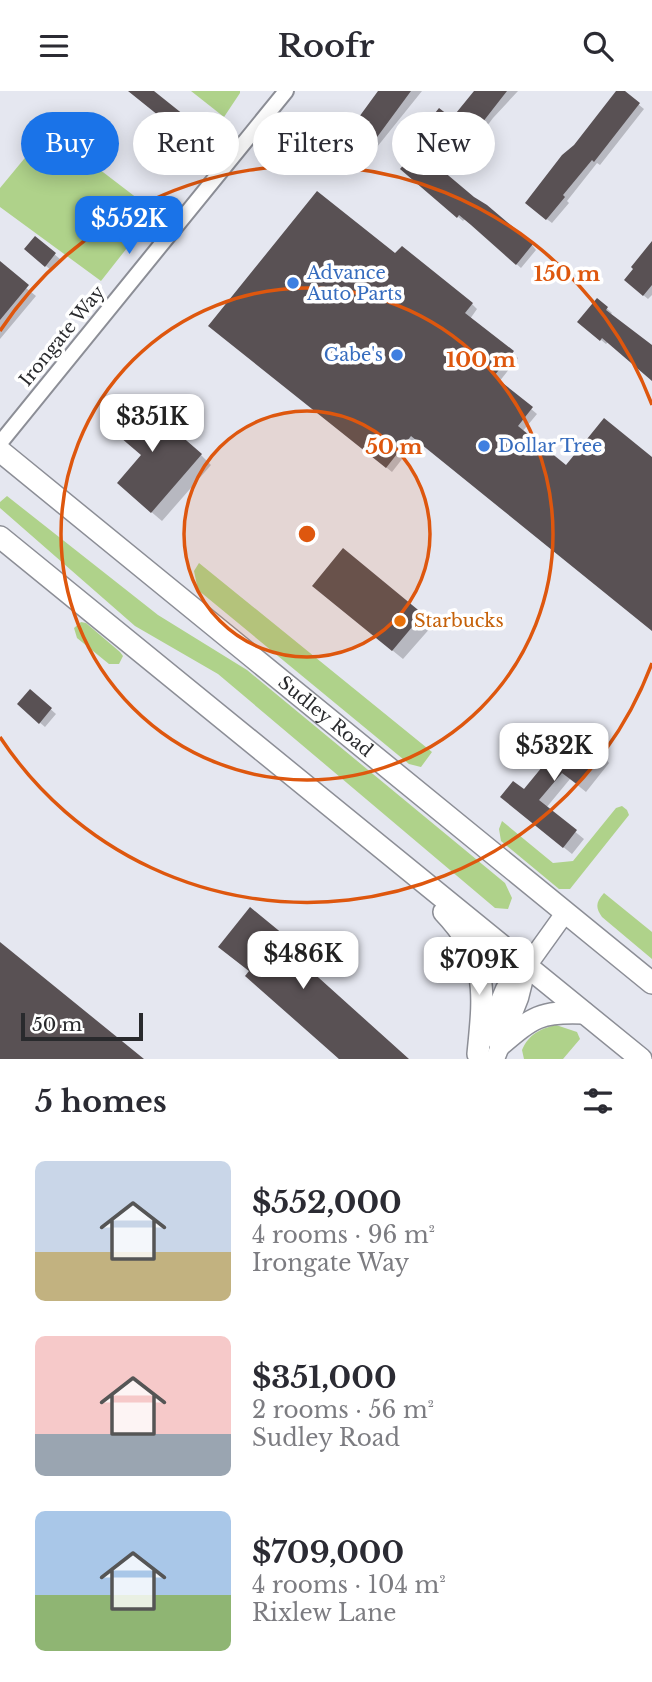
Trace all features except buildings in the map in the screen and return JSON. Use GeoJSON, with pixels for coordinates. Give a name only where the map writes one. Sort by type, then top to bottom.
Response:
{"type":"FeatureCollection","features":[{"type":"Feature","properties":{"kind":"main road","name":"Sudley Road"},"geometry":{"type":"LineString","coordinates":[[0,450],[652,983]]}},
{"type":"Feature","properties":{"kind":"main road"},"geometry":{"type":"LineString","coordinates":[[0,537],[641,1059]]}},
{"type":"Feature","properties":{"kind":"main road"},"geometry":{"type":"LineString","coordinates":[[390,854],[459,927],[477,960],[488,1054]]}},
{"type":"Feature","properties":{"kind":"main road"},"geometry":{"type":"LineString","coordinates":[[488,1054],[535,1017],[555,1012],[584,1013]]}},
{"type":"Feature","properties":{"kind":"street","name":"Irongate Way"},"geometry":{"type":"LineString","coordinates":[[0,443],[286,91]]}},
{"type":"Feature","properties":{"kind":"street"},"geometry":{"type":"LineString","coordinates":[[488,1054],[501,995],[511,979],[527,966],[565,913]]}},
{"type":"Feature","properties":{"kind":"green space"},"geometry":{"type":"Polygon","coordinates":[[[191,91],[240,91],[227,112],[218,112],[191,91]]]}},
{"type":"Feature","properties":{"kind":"green space"},"geometry":{"type":"Polygon","coordinates":[[[21,163],[21,175],[107,175],[146,205],[149,220],[101,281],[0,207],[0,188],[21,163]]]}},
{"type":"Feature","properties":{"kind":"green space"},"geometry":{"type":"Polygon","coordinates":[[[7,496],[158,615],[247,670],[505,883],[512,898],[508,909],[495,908],[218,674],[135,626],[0,508],[0,502],[7,496]]]}},
{"type":"Feature","properties":{"kind":"green space"},"geometry":{"type":"Polygon","coordinates":[[[199,563],[432,752],[421,767],[409,764],[198,590],[194,571],[199,563]]]}},
{"type":"Feature","properties":{"kind":"green space"},"geometry":{"type":"Polygon","coordinates":[[[81,622],[86,623],[120,652],[123,656],[119,664],[109,664],[77,638],[74,628],[81,622]]]}},
{"type":"Feature","properties":{"kind":"green space"},"geometry":{"type":"Polygon","coordinates":[[[622,806],[629,815],[570,889],[559,889],[501,841],[499,829],[502,821],[553,863],[573,861],[616,808],[622,806]]]}},
{"type":"Feature","properties":{"kind":"green space"},"geometry":{"type":"Polygon","coordinates":[[[604,893],[652,932],[652,959],[602,917],[597,905],[604,893]]]}},
{"type":"Feature","properties":{"kind":"green space"},"geometry":{"type":"Polygon","coordinates":[[[556,1025],[577,1032],[580,1039],[563,1059],[524,1059],[522,1050],[528,1040],[540,1030],[556,1025]]]}},
{"type":"Feature","properties":{"kind":"place","name":"Advance Auto Parts"},"geometry":{"type":"Point","coordinates":[293,283]}},
{"type":"Feature","properties":{"kind":"place","name":"Gabe's"},"geometry":{"type":"Point","coordinates":[397,355]}},
{"type":"Feature","properties":{"kind":"place","name":"Dollar Tree"},"geometry":{"type":"Point","coordinates":[484,446]}},
{"type":"Feature","properties":{"kind":"place","name":"Starbucks"},"geometry":{"type":"Point","coordinates":[400,621]}}]}
